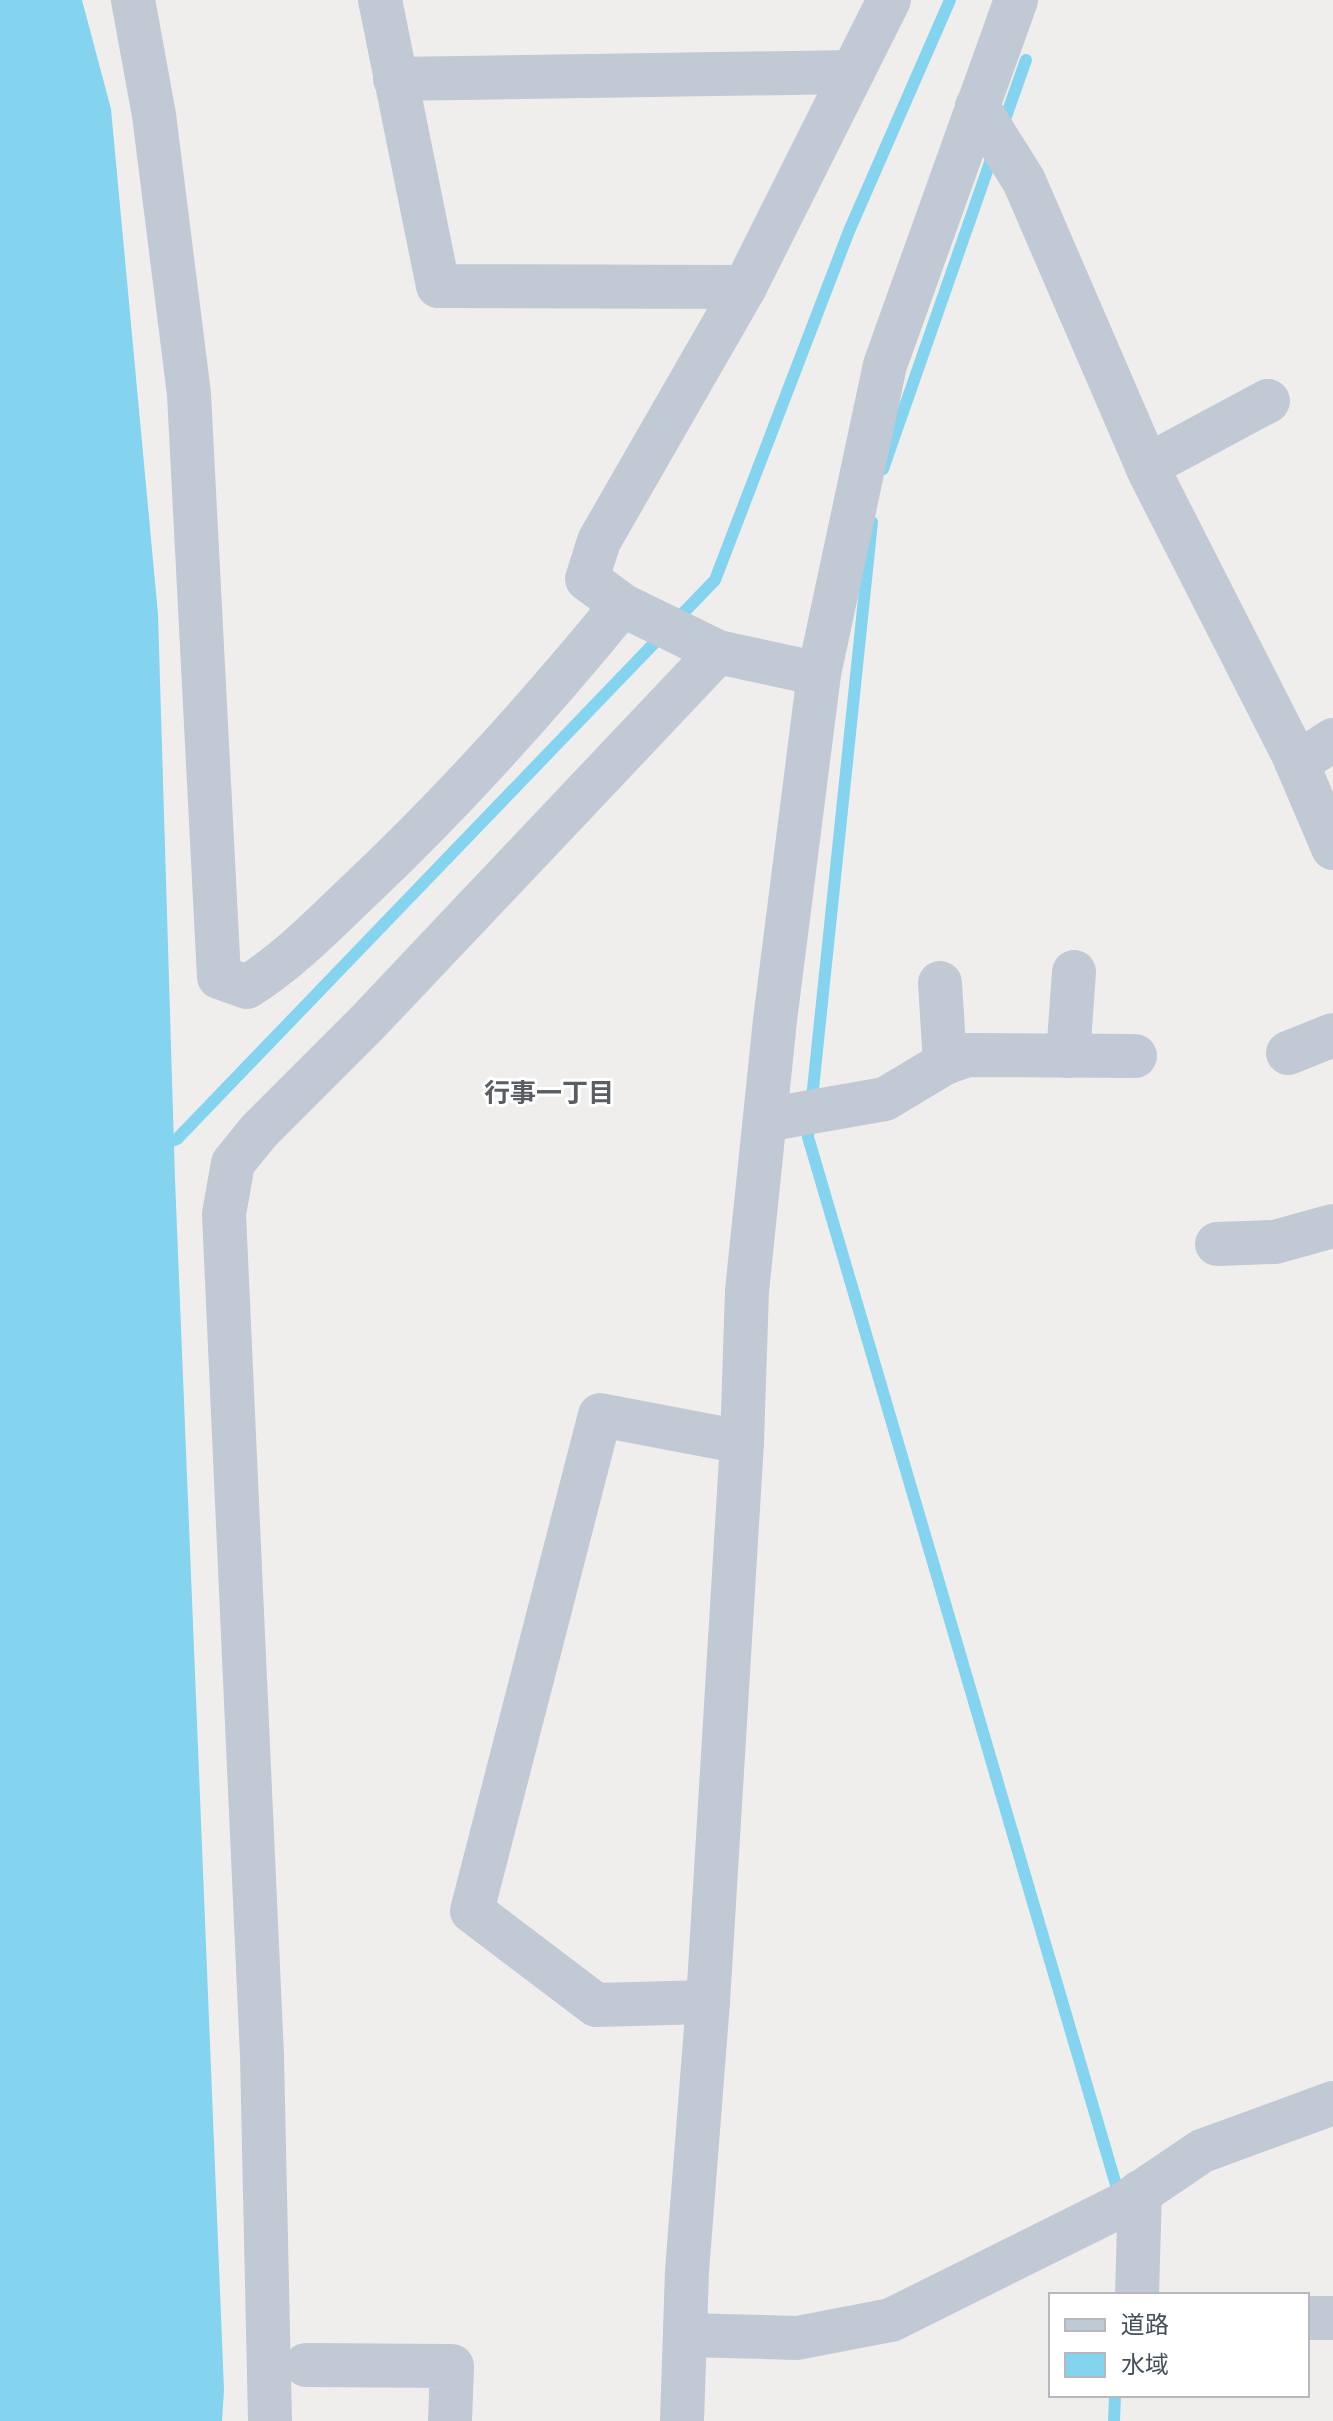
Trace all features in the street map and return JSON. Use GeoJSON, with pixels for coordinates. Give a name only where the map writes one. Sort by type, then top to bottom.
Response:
{"type":"FeatureCollection","features":[{"type":"Feature","properties":{"kind":"street"},"geometry":{"type":"LineString","coordinates":[[133,0],[154,115],[189,394],[219,977],[247,987],[281,965],[405,847],[569,669],[622,605]]}},
{"type":"Feature","properties":{"kind":"street"},"geometry":{"type":"LineString","coordinates":[[380,0],[438,286],[745,287]]}},
{"type":"Feature","properties":{"kind":"street"},"geometry":{"type":"LineString","coordinates":[[819,674],[707,646],[622,605],[587,579],[599,541],[745,287],[889,0]]}},
{"type":"Feature","properties":{"kind":"street"},"geometry":{"type":"LineString","coordinates":[[682,2421],[687,2271],[708,2002],[742,1442],[747,1291],[819,674],[885,365],[1016,0]]}},
{"type":"Feature","properties":{"kind":"street"},"geometry":{"type":"LineString","coordinates":[[395,79],[853,72]]}},
{"type":"Feature","properties":{"kind":"street"},"geometry":{"type":"LineString","coordinates":[[977,106],[1024,181],[1147,466],[1297,763],[1333,848]]}},
{"type":"Feature","properties":{"kind":"street"},"geometry":{"type":"LineString","coordinates":[[1147,466],[1268,401]]}},
{"type":"Feature","properties":{"kind":"street"},"geometry":{"type":"LineString","coordinates":[[270,2421],[262,2056],[224,1214],[233,1163],[259,1131],[367,1023],[707,646]]}},
{"type":"Feature","properties":{"kind":"street"},"geometry":{"type":"LineString","coordinates":[[1297,763],[1333,740]]}},
{"type":"Feature","properties":{"kind":"street"},"geometry":{"type":"LineString","coordinates":[[1068,1056],[1074,972]]}},
{"type":"Feature","properties":{"kind":"street"},"geometry":{"type":"LineString","coordinates":[[940,983],[945,1063]]}},
{"type":"Feature","properties":{"kind":"street"},"geometry":{"type":"LineString","coordinates":[[1288,1053],[1333,1035]]}},
{"type":"Feature","properties":{"kind":"street"},"geometry":{"type":"LineString","coordinates":[[765,1120],[885,1099],[945,1063],[967,1055],[1135,1056]]}},
{"type":"Feature","properties":{"kind":"street"},"geometry":{"type":"LineString","coordinates":[[1217,1244],[1275,1242],[1333,1226]]}},
{"type":"Feature","properties":{"kind":"street"},"geometry":{"type":"LineString","coordinates":[[708,2002],[596,2005],[472,1911],[600,1415],[742,1442]]}},
{"type":"Feature","properties":{"kind":"street"},"geometry":{"type":"LineString","coordinates":[[685,2335],[797,2338],[891,2320],[1122,2205],[1202,2151],[1333,2103]]}},
{"type":"Feature","properties":{"kind":"street"},"geometry":{"type":"LineString","coordinates":[[1137,2293],[1140,2192]]}},
{"type":"Feature","properties":{"kind":"street"},"geometry":{"type":"LineString","coordinates":[[1309,2318],[1333,2318]]}},
{"type":"Feature","properties":{"kind":"street"},"geometry":{"type":"LineString","coordinates":[[306,2365],[452,2366],[450,2421]]}},
{"type":"Feature","properties":{"kind":"water"},"geometry":{"type":"Polygon","coordinates":[[[0,0],[82,0],[111,109],[158,614],[175,1179],[224,2390],[222,2421],[0,2421],[0,0]]]}},
{"type":"Feature","properties":{"kind":"waterway"},"geometry":{"type":"LineString","coordinates":[[160,1146],[177,1139],[715,580],[849,231],[950,0]]}},
{"type":"Feature","properties":{"kind":"waterway"},"geometry":{"type":"LineString","coordinates":[[1003,125],[1026,60]]}},
{"type":"Feature","properties":{"kind":"waterway"},"geometry":{"type":"LineString","coordinates":[[883,469],[993,154]]}},
{"type":"Feature","properties":{"kind":"waterway"},"geometry":{"type":"LineString","coordinates":[[872,522],[808,1137],[1119,2195]]}},
{"type":"Feature","properties":{"kind":"waterway"},"geometry":{"type":"LineString","coordinates":[[1114,2421],[1115,2397]]}},
{"type":"Feature","properties":{"kind":"district","name":"行事一丁目"},"geometry":{"type":"Point","coordinates":[549,1094]}}]}
